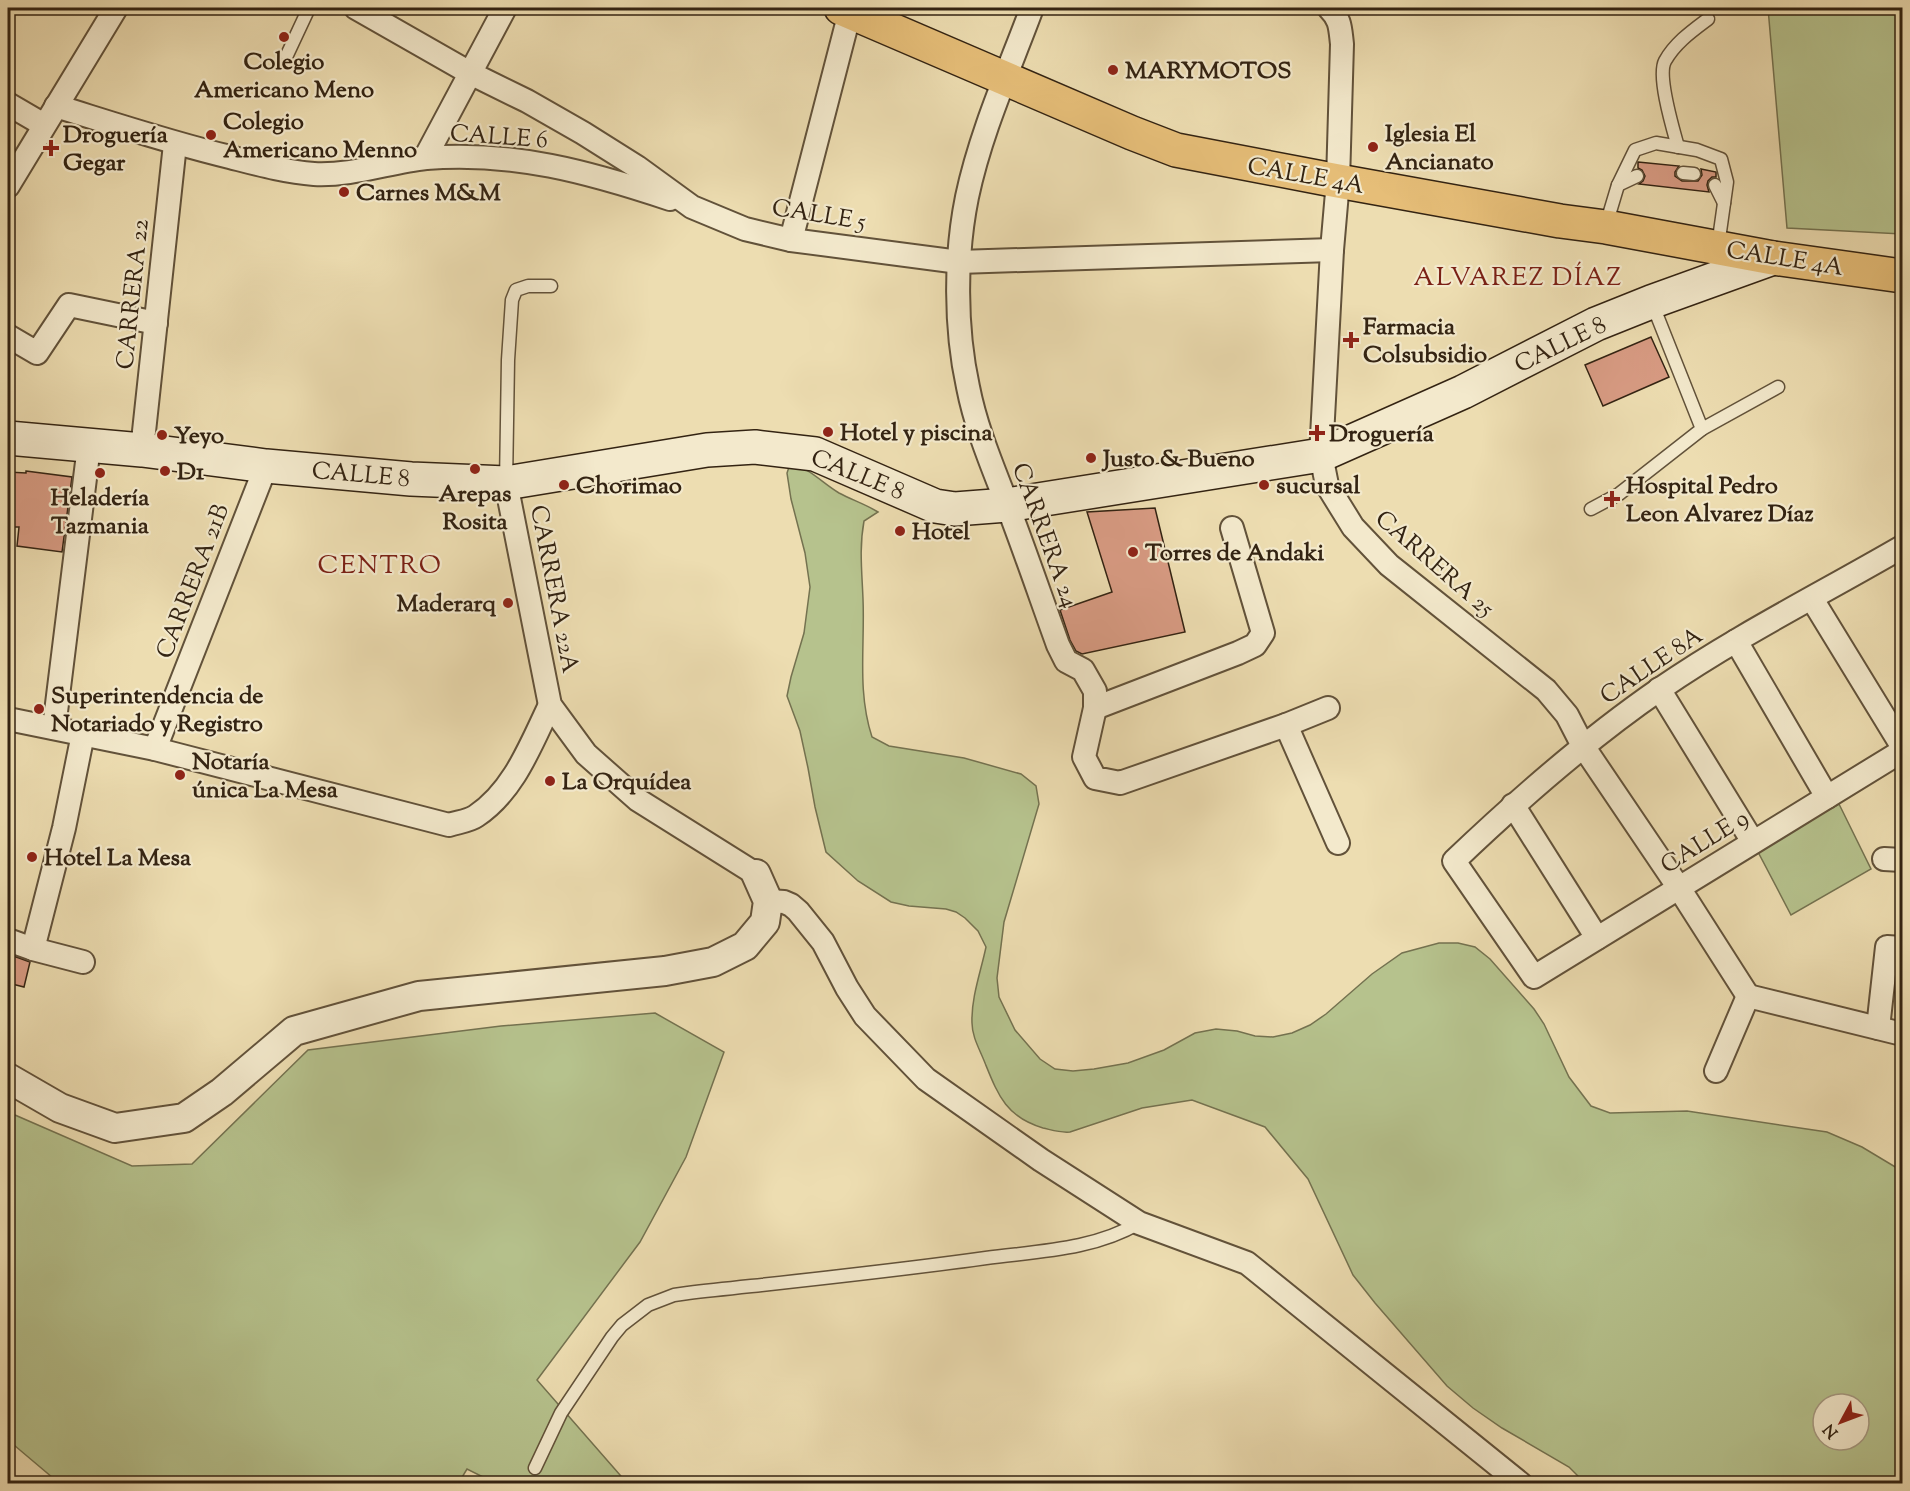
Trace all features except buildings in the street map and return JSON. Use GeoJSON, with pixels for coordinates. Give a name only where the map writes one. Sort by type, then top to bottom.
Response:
{"type":"FeatureCollection","features":[{"type":"Feature","properties":{"kind":"main road","name":"CALLE 4A"},"geometry":{"type":"LineString","coordinates":[[848,9],[1006,79],[1176,150],[1773,258],[1902,276]]}},
{"type":"Feature","properties":{"kind":"main road","name":"CALLE 8"},"geometry":{"type":"LineString","coordinates":[[8,438],[142,450],[266,466],[411,479],[506,483],[707,450],[755,447],[815,453],[935,506],[955,509],[1007,505],[1321,455],[1463,392],[1596,324],[1773,258]]}},
{"type":"Feature","properties":{"kind":"street"},"geometry":{"type":"LineString","coordinates":[[8,186],[116,8]]}},
{"type":"Feature","properties":{"kind":"street","name":"CALLE 5"},"geometry":{"type":"LineString","coordinates":[[356,8],[470,73],[527,101],[583,133],[637,167],[692,207],[746,229],[791,240],[959,262],[1332,250]]}},
{"type":"Feature","properties":{"kind":"street"},"geometry":{"type":"LineString","coordinates":[[425,158],[505,8]]}},
{"type":"Feature","properties":{"kind":"street","name":"CARRERA 24"},"geometry":{"type":"LineString","coordinates":[[1032,8],[982,138],[974,168],[962,230],[959,262],[960,324],[968,386],[984,447],[1058,645],[1066,661],[1083,670],[1095,692],[1095,708]]}},
{"type":"Feature","properties":{"kind":"street"},"geometry":{"type":"LineString","coordinates":[[791,240],[848,9]]}},
{"type":"Feature","properties":{"kind":"street","name":"CARRERA 25"},"geometry":{"type":"LineString","coordinates":[[1333,12],[1340,26],[1342,44],[1338,181],[1321,455],[1327,485],[1353,527],[1389,565],[1546,690],[1567,715],[1583,746],[1679,888],[1748,996]]}},
{"type":"Feature","properties":{"kind":"street","name":"CALLE 6"},"geometry":{"type":"LineString","coordinates":[[8,104],[277,169],[314,174],[347,172],[425,158],[495,159],[559,167],[595,175],[692,207]]}},
{"type":"Feature","properties":{"kind":"street","name":"CARRERA 22"},"geometry":{"type":"LineString","coordinates":[[142,450],[175,144]]}},
{"type":"Feature","properties":{"kind":"street"},"geometry":{"type":"LineString","coordinates":[[8,336],[37,353],[69,305],[156,323]]}},
{"type":"Feature","properties":{"kind":"street"},"geometry":{"type":"LineString","coordinates":[[54,728],[89,446]]}},
{"type":"Feature","properties":{"kind":"street","name":"CARRERA 21B"},"geometry":{"type":"LineString","coordinates":[[155,749],[266,466]]}},
{"type":"Feature","properties":{"kind":"street","name":"CARRERA 22A"},"geometry":{"type":"LineString","coordinates":[[506,483],[550,705]]}},
{"type":"Feature","properties":{"kind":"street"},"geometry":{"type":"LineString","coordinates":[[1232,528],[1263,633],[1255,645],[1238,653],[1095,708],[1084,757],[1095,778],[1120,783],[1328,708]]}},
{"type":"Feature","properties":{"kind":"street","name":"CALLE 8A"},"geometry":{"type":"LineString","coordinates":[[1534,977],[1454,861],[1513,805],[1583,746],[1659,689],[1736,641],[1902,547]]}},
{"type":"Feature","properties":{"kind":"street"},"geometry":{"type":"LineString","coordinates":[[1812,599],[1902,746]]}},
{"type":"Feature","properties":{"kind":"street"},"geometry":{"type":"LineString","coordinates":[[1736,641],[1827,797]]}},
{"type":"Feature","properties":{"kind":"street"},"geometry":{"type":"LineString","coordinates":[[1659,689],[1753,842]]}},
{"type":"Feature","properties":{"kind":"street"},"geometry":{"type":"LineString","coordinates":[[8,719],[155,749],[449,825],[474,817],[493,801],[520,767],[550,705],[586,754],[638,800],[756,874],[768,901],[765,922],[745,946],[713,962],[665,970],[419,996],[294,1031],[222,1092],[184,1118],[115,1128],[60,1108],[8,1078]]}},
{"type":"Feature","properties":{"kind":"street"},"geometry":{"type":"LineString","coordinates":[[1286,725],[1338,843]]}},
{"type":"Feature","properties":{"kind":"street"},"geometry":{"type":"LineString","coordinates":[[33,949],[64,828],[83,734]]}},
{"type":"Feature","properties":{"kind":"street","name":"CALLE 9"},"geometry":{"type":"LineString","coordinates":[[1534,977],[1902,751]]}},
{"type":"Feature","properties":{"kind":"street"},"geometry":{"type":"LineString","coordinates":[[1513,805],[1597,938]]}},
{"type":"Feature","properties":{"kind":"street"},"geometry":{"type":"LineString","coordinates":[[768,901],[784,902],[798,911],[823,942],[865,1016],[926,1079],[1041,1160],[1139,1223],[1247,1263],[1521,1484]]}},
{"type":"Feature","properties":{"kind":"street"},"geometry":{"type":"LineString","coordinates":[[8,940],[83,962]]}},
{"type":"Feature","properties":{"kind":"street"},"geometry":{"type":"LineString","coordinates":[[1878,1028],[1895,948]]}},
{"type":"Feature","properties":{"kind":"street"},"geometry":{"type":"LineString","coordinates":[[1716,1071],[1748,996],[1902,1034]]}},
{"type":"Feature","properties":{"kind":"lane"},"geometry":{"type":"LineString","coordinates":[[286,55],[309,8]]}},
{"type":"Feature","properties":{"kind":"lane"},"geometry":{"type":"LineString","coordinates":[[1678,147],[1670,119],[1664,62],[1683,38],[1708,19]]}},
{"type":"Feature","properties":{"kind":"lane"},"geometry":{"type":"LineString","coordinates":[[1606,226],[1618,185],[1635,150],[1656,143],[1697,150],[1721,159],[1727,182],[1718,248]]}},
{"type":"Feature","properties":{"kind":"lane"},"geometry":{"type":"LineString","coordinates":[[1618,185],[1637,176]]}},
{"type":"Feature","properties":{"kind":"lane"},"geometry":{"type":"LineString","coordinates":[[1715,185],[1724,203]]}},
{"type":"Feature","properties":{"kind":"lane"},"geometry":{"type":"LineString","coordinates":[[506,483],[508,360],[512,300],[516,290],[528,286],[551,285]]}},
{"type":"Feature","properties":{"kind":"lane"},"geometry":{"type":"LineString","coordinates":[[1651,302],[1702,429]]}},
{"type":"Feature","properties":{"kind":"lane"},"geometry":{"type":"LineString","coordinates":[[1590,510],[1619,494],[1702,429],[1778,387]]}},
{"type":"Feature","properties":{"kind":"lane"},"geometry":{"type":"LineString","coordinates":[[535,1468],[561,1413],[612,1337],[634,1314],[661,1299],[688,1293],[943,1264],[1078,1245],[1112,1237],[1139,1223]]}},
{"type":"Feature","properties":{"kind":"green space"},"geometry":{"type":"Polygon","coordinates":[[[1768,8],[1902,8],[1902,234],[1787,228],[1768,8]]]}},
{"type":"Feature","properties":{"kind":"green space"},"geometry":{"type":"Polygon","coordinates":[[[790,464],[810,472],[839,493],[878,512],[864,521],[861,550],[863,686],[867,720],[872,737],[889,746],[964,758],[1021,774],[1036,786],[1039,804],[1004,922],[997,978],[999,997],[1015,1030],[1040,1059],[1055,1069],[1073,1071],[1094,1069],[1128,1063],[1164,1050],[1195,1033],[1216,1029],[1273,1037],[1292,1033],[1326,1014],[1372,974],[1402,953],[1439,943],[1458,943],[1475,947],[1490,959],[1534,1009],[1544,1024],[1569,1077],[1591,1106],[1610,1113],[1687,1111],[1827,1132],[1862,1147],[1902,1171],[1902,1483],[1585,1483],[1569,1467],[1502,1428],[1447,1386],[1353,1275],[1308,1179],[1265,1127],[1192,1100],[1142,1108],[1070,1132],[1043,1128],[1020,1118],[1012,1111],[994,1085],[972,1028],[975,994],[986,947],[978,931],[956,912],[891,902],[858,881],[826,852],[800,731],[787,696],[804,633],[810,587],[805,553],[791,499],[787,473],[790,464]]]}},
{"type":"Feature","properties":{"kind":"green space"},"geometry":{"type":"Polygon","coordinates":[[[1839,804],[1871,869],[1791,915],[1757,850],[1839,804]]]}},
{"type":"Feature","properties":{"kind":"green space"},"geometry":{"type":"Polygon","coordinates":[[[655,1013],[724,1052],[686,1157],[640,1242],[537,1380],[627,1483],[495,1483],[467,1469],[458,1484],[59,1483],[8,1440],[8,1112],[132,1166],[192,1164],[308,1050],[501,1026],[655,1013]]]}},
{"type":"Feature","properties":{"kind":"place","name":"Colegio Americano Meno"},"geometry":{"type":"Point","coordinates":[284,37]}},
{"type":"Feature","properties":{"kind":"place","name":"MARYMOTOS"},"geometry":{"type":"Point","coordinates":[1113,70]}},
{"type":"Feature","properties":{"kind":"place","name":"Colegio Americano Menno"},"geometry":{"type":"Point","coordinates":[211,135]}},
{"type":"Feature","properties":{"kind":"place","name":"Iglesia El Ancianato"},"geometry":{"type":"Point","coordinates":[1373,147]}},
{"type":"Feature","properties":{"kind":"place","name":"Droguería Gegar"},"geometry":{"type":"Point","coordinates":[51,148]}},
{"type":"Feature","properties":{"kind":"place","name":"Carnes M&M"},"geometry":{"type":"Point","coordinates":[344,192]}},
{"type":"Feature","properties":{"kind":"place","name":"Farmacia Colsubsidio"},"geometry":{"type":"Point","coordinates":[1351,340]}},
{"type":"Feature","properties":{"kind":"place","name":"Hotel y piscina"},"geometry":{"type":"Point","coordinates":[828,432]}},
{"type":"Feature","properties":{"kind":"place","name":"Droguería"},"geometry":{"type":"Point","coordinates":[1317,433]}},
{"type":"Feature","properties":{"kind":"place","name":"Yeyo"},"geometry":{"type":"Point","coordinates":[162,435]}},
{"type":"Feature","properties":{"kind":"place","name":"Justo & Bueno"},"geometry":{"type":"Point","coordinates":[1091,458]}},
{"type":"Feature","properties":{"kind":"place","name":"Arepas Rosita"},"geometry":{"type":"Point","coordinates":[475,469]}},
{"type":"Feature","properties":{"kind":"place","name":"D1"},"geometry":{"type":"Point","coordinates":[165,471]}},
{"type":"Feature","properties":{"kind":"place","name":"Heladería Tazmania"},"geometry":{"type":"Point","coordinates":[100,473]}},
{"type":"Feature","properties":{"kind":"place","name":"Chorimao"},"geometry":{"type":"Point","coordinates":[564,485]}},
{"type":"Feature","properties":{"kind":"place","name":"sucursal"},"geometry":{"type":"Point","coordinates":[1264,485]}},
{"type":"Feature","properties":{"kind":"place","name":"Hospital Pedro Leon Alvarez Díaz"},"geometry":{"type":"Point","coordinates":[1612,499]}},
{"type":"Feature","properties":{"kind":"place","name":"Hotel"},"geometry":{"type":"Point","coordinates":[900,531]}},
{"type":"Feature","properties":{"kind":"place","name":"Torres de Andaki"},"geometry":{"type":"Point","coordinates":[1133,552]}},
{"type":"Feature","properties":{"kind":"place","name":"Maderarq"},"geometry":{"type":"Point","coordinates":[508,603]}},
{"type":"Feature","properties":{"kind":"place","name":"Superintendencia de Notariado y Registro"},"geometry":{"type":"Point","coordinates":[39,709]}},
{"type":"Feature","properties":{"kind":"place","name":"Notaría única La Mesa"},"geometry":{"type":"Point","coordinates":[180,775]}},
{"type":"Feature","properties":{"kind":"place","name":"La Orquídea"},"geometry":{"type":"Point","coordinates":[550,781]}},
{"type":"Feature","properties":{"kind":"place","name":"Hotel La Mesa"},"geometry":{"type":"Point","coordinates":[32,857]}},
{"type":"Feature","properties":{"kind":"district","name":"ALVAREZ DÍAZ"},"geometry":{"type":"Point","coordinates":[1518,276]}},
{"type":"Feature","properties":{"kind":"district","name":"CENTRO"},"geometry":{"type":"Point","coordinates":[380,564]}}]}
